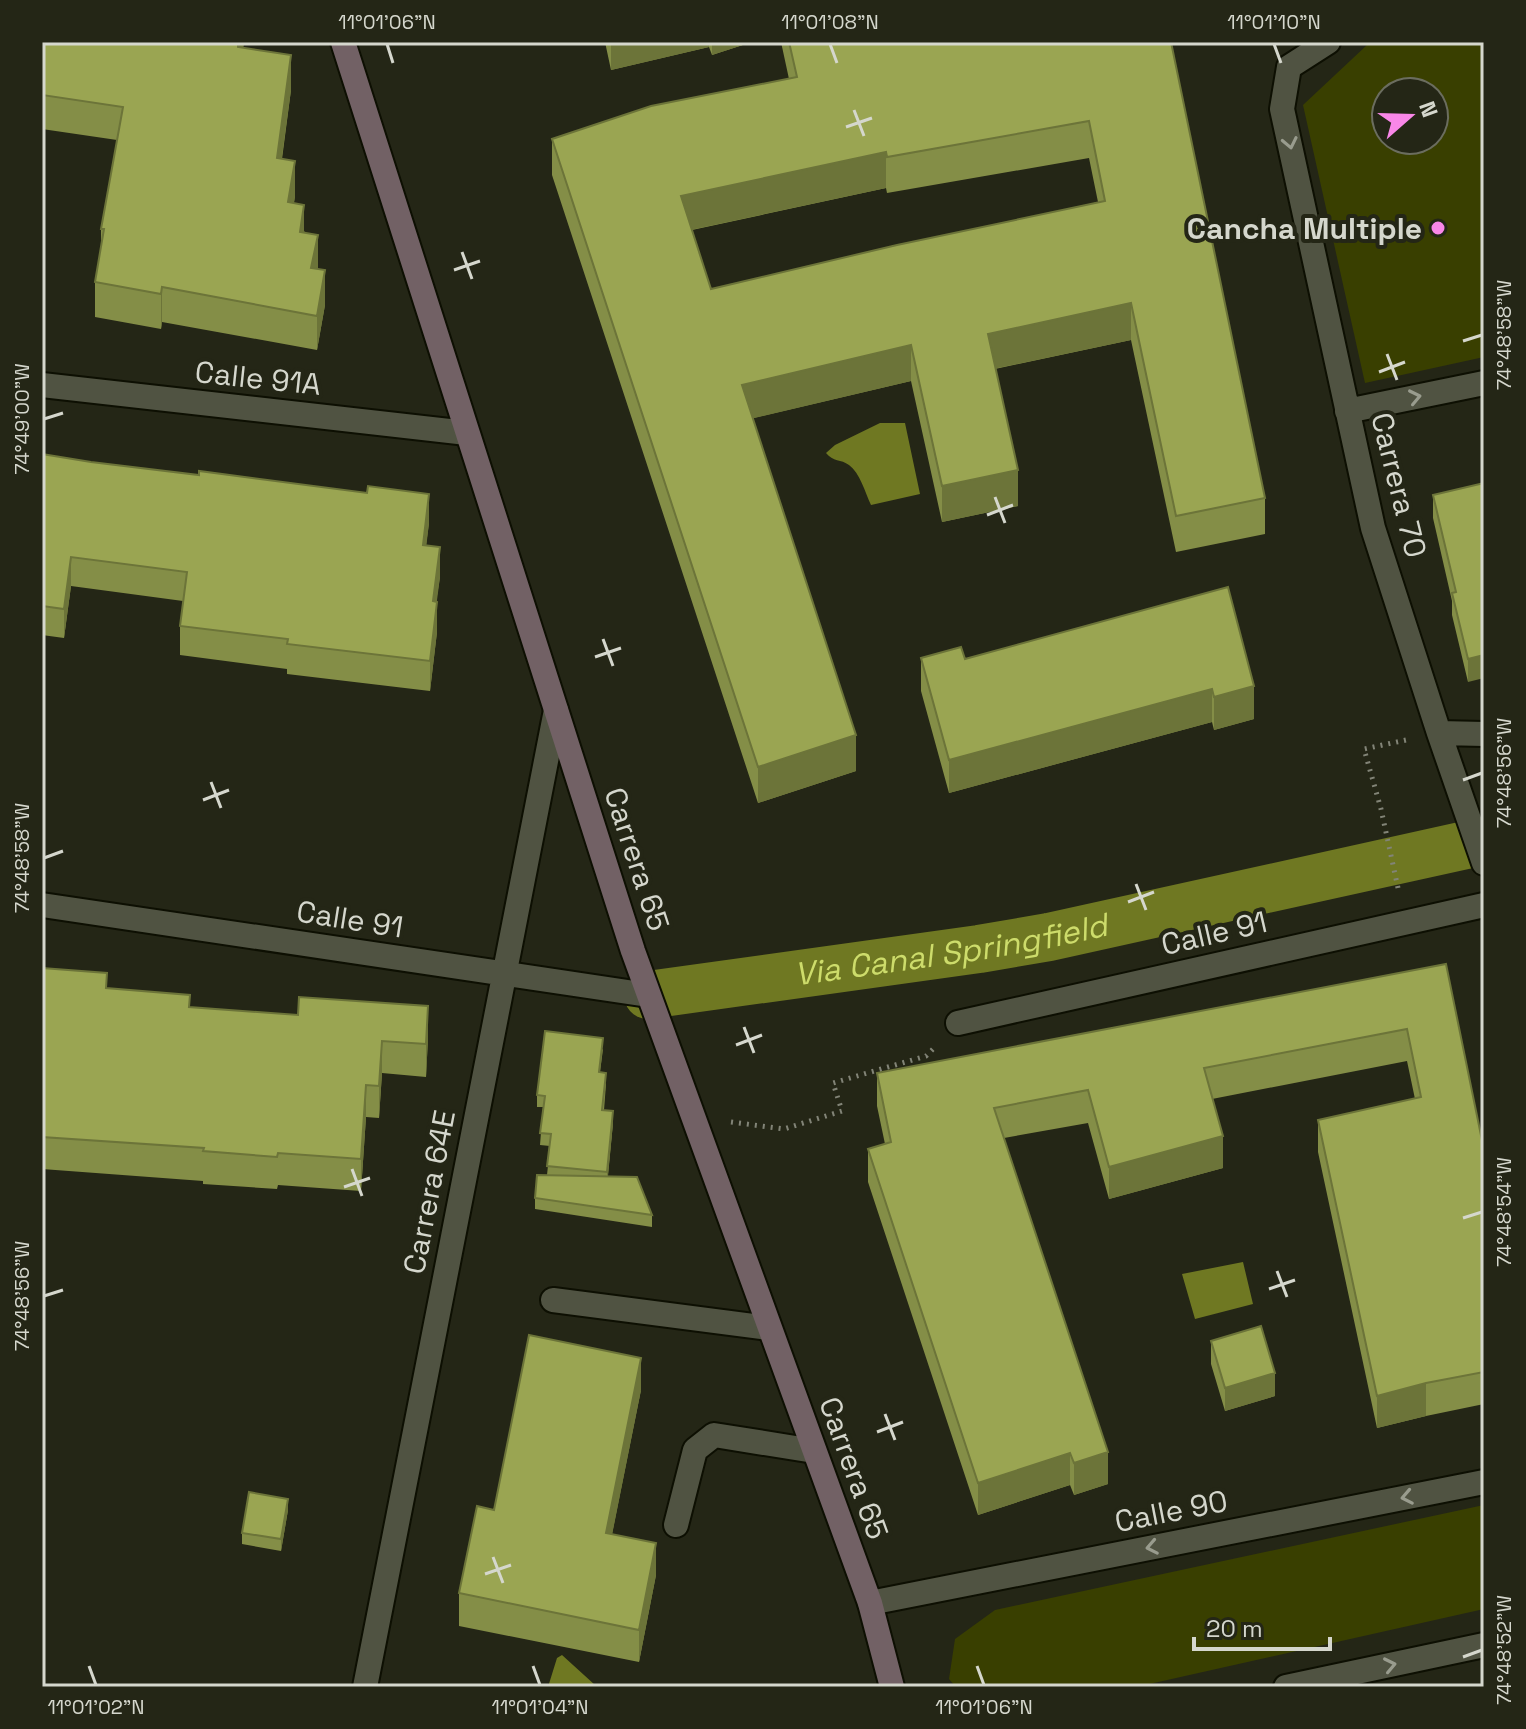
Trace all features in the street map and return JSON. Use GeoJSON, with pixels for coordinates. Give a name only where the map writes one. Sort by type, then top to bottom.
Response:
{"type":"FeatureCollection","features":[{"type":"Feature","properties":{"kind":"street","name":"Carrera 65"},"geometry":{"type":"LineString","coordinates":[[343,42],[648,995],[870,1603],[892,1687]]}},
{"type":"Feature","properties":{"kind":"street","name":"Carrera 70"},"geometry":{"type":"LineString","coordinates":[[1328,42],[1289,67],[1282,109],[1373,528],[1484,862]]}},
{"type":"Feature","properties":{"kind":"street"},"geometry":{"type":"LineString","coordinates":[[1347,411],[1484,383]]}},
{"type":"Feature","properties":{"kind":"street","name":"Calle 91A"},"geometry":{"type":"LineString","coordinates":[[42,385],[467,433]]}},
{"type":"Feature","properties":{"kind":"street","name":"Carrera 64E"},"geometry":{"type":"LineString","coordinates":[[365,1687],[556,710]]}},
{"type":"Feature","properties":{"kind":"street"},"geometry":{"type":"LineString","coordinates":[[1439,733],[1484,734]]}},
{"type":"Feature","properties":{"kind":"street","name":"Calle 91"},"geometry":{"type":"LineString","coordinates":[[42,905],[648,995]]}},
{"type":"Feature","properties":{"kind":"street","name":"Calle 91"},"geometry":{"type":"LineString","coordinates":[[958,1023],[1484,905]]}},
{"type":"Feature","properties":{"kind":"street"},"geometry":{"type":"LineString","coordinates":[[553,1300],[769,1328]]}},
{"type":"Feature","properties":{"kind":"street"},"geometry":{"type":"LineString","coordinates":[[676,1525],[695,1450],[714,1435],[814,1451]]}},
{"type":"Feature","properties":{"kind":"street","name":"Calle 90"},"geometry":{"type":"LineString","coordinates":[[870,1603],[1484,1482]]}},
{"type":"Feature","properties":{"kind":"street"},"geometry":{"type":"LineString","coordinates":[[1286,1687],[1484,1645]]}},
{"type":"Feature","properties":{"kind":"path"},"geometry":{"type":"LineString","coordinates":[[1396,882],[1381,809],[1364,749],[1439,733]]}},
{"type":"Feature","properties":{"kind":"path"},"geometry":{"type":"LineString","coordinates":[[691,1117],[784,1129],[842,1111],[833,1083],[926,1056],[958,1023]]}},
{"type":"Feature","properties":{"kind":"shaded area"},"geometry":{"type":"Polygon","coordinates":[[[1382,42],[1484,42],[1484,357],[1365,383],[1303,105],[1367,45],[1382,42]]]}},
{"type":"Feature","properties":{"kind":"shaded area"},"geometry":{"type":"Polygon","coordinates":[[[880,423],[905,423],[920,494],[871,505],[853,468],[826,453],[835,445],[880,423]]]}},
{"type":"Feature","properties":{"kind":"shaded area"},"geometry":{"type":"Polygon","coordinates":[[[1243,1262],[1253,1304],[1195,1319],[1182,1274],[1243,1262]]]}},
{"type":"Feature","properties":{"kind":"shaded area"},"geometry":{"type":"Polygon","coordinates":[[[1484,1505],[1484,1609],[1136,1687],[956,1687],[949,1679],[955,1639],[995,1610],[1484,1505]]]}},
{"type":"Feature","properties":{"kind":"shaded area"},"geometry":{"type":"Polygon","coordinates":[[[562,1655],[595,1687],[548,1687],[557,1658],[562,1655]]]}},
{"type":"Feature","properties":{"kind":"building"},"geometry":{"type":"Polygon","coordinates":[[[42,42],[238,42],[238,47],[291,55],[277,158],[295,161],[288,202],[304,205],[300,232],[318,235],[311,268],[325,270],[317,316],[162,287],[161,294],[95,282],[104,229],[101,229],[123,107],[42,95],[42,42]]]}},
{"type":"Feature","properties":{"kind":"building"},"geometry":{"type":"Polygon","coordinates":[[[789,42],[1171,42],[1265,498],[1176,516],[1131,303],[988,334],[1018,470],[942,486],[911,345],[742,385],[856,735],[758,767],[552,139],[651,106],[797,77],[789,42]],[[1089,121],[887,157],[886,152],[681,196],[711,289],[1105,201],[1089,121]]]}},
{"type":"Feature","properties":{"kind":"building"},"geometry":{"type":"Polygon","coordinates":[[[42,454],[367,493],[368,486],[429,494],[423,545],[440,547],[430,661],[287,644],[288,639],[180,626],[187,572],[71,557],[64,609],[42,606],[42,454]]]}},
{"type":"Feature","properties":{"kind":"building"},"geometry":{"type":"Polygon","coordinates":[[[1484,483],[1484,655],[1468,659],[1433,495],[1484,483]]]}},
{"type":"Feature","properties":{"kind":"building"},"geometry":{"type":"Polygon","coordinates":[[[1228,587],[1254,686],[1214,697],[1212,689],[949,760],[921,658],[961,647],[965,659],[1228,587]]]}},
{"type":"Feature","properties":{"kind":"building"},"geometry":{"type":"Polygon","coordinates":[[[1446,964],[1484,1150],[1484,1372],[1377,1396],[1318,1120],[1421,1097],[1407,1029],[1204,1068],[1223,1136],[1109,1167],[1088,1090],[994,1108],[1108,1452],[1074,1463],[1070,1453],[978,1483],[868,1149],[891,1142],[877,1073],[1446,964]]]}},
{"type":"Feature","properties":{"kind":"building"},"geometry":{"type":"Polygon","coordinates":[[[42,968],[107,973],[106,988],[190,995],[189,1007],[298,1015],[299,997],[428,1006],[426,1044],[382,1041],[379,1086],[366,1085],[361,1159],[278,1153],[277,1157],[203,1151],[204,1148],[42,1137],[42,968]]]}},
{"type":"Feature","properties":{"kind":"building"},"geometry":{"type":"Polygon","coordinates":[[[545,1031],[603,1038],[599,1072],[606,1073],[602,1110],[613,1111],[607,1172],[547,1166],[551,1134],[540,1133],[545,1096],[537,1095],[545,1031]]]}},
{"type":"Feature","properties":{"kind":"building"},"geometry":{"type":"Polygon","coordinates":[[[537,1175],[637,1177],[652,1215],[535,1198],[537,1175]]]}},
{"type":"Feature","properties":{"kind":"building"},"geometry":{"type":"Polygon","coordinates":[[[1261,1326],[1275,1373],[1225,1388],[1211,1341],[1261,1326]]]}},
{"type":"Feature","properties":{"kind":"building"},"geometry":{"type":"Polygon","coordinates":[[[529,1335],[641,1358],[606,1533],[656,1543],[639,1630],[459,1593],[477,1506],[494,1510],[529,1335]]]}},
{"type":"Feature","properties":{"kind":"building"},"geometry":{"type":"Polygon","coordinates":[[[249,1492],[288,1499],[281,1539],[242,1533],[249,1492]]]}},
{"type":"Feature","properties":{"kind":"waterway","name":"Via Canal Springfield"},"geometry":{"type":"LineString","coordinates":[[648,995],[1049,937],[1484,841]]}},
{"type":"Feature","properties":{"kind":"place","name":"Cancha Multiple"},"geometry":{"type":"Point","coordinates":[1438,228]}}]}
